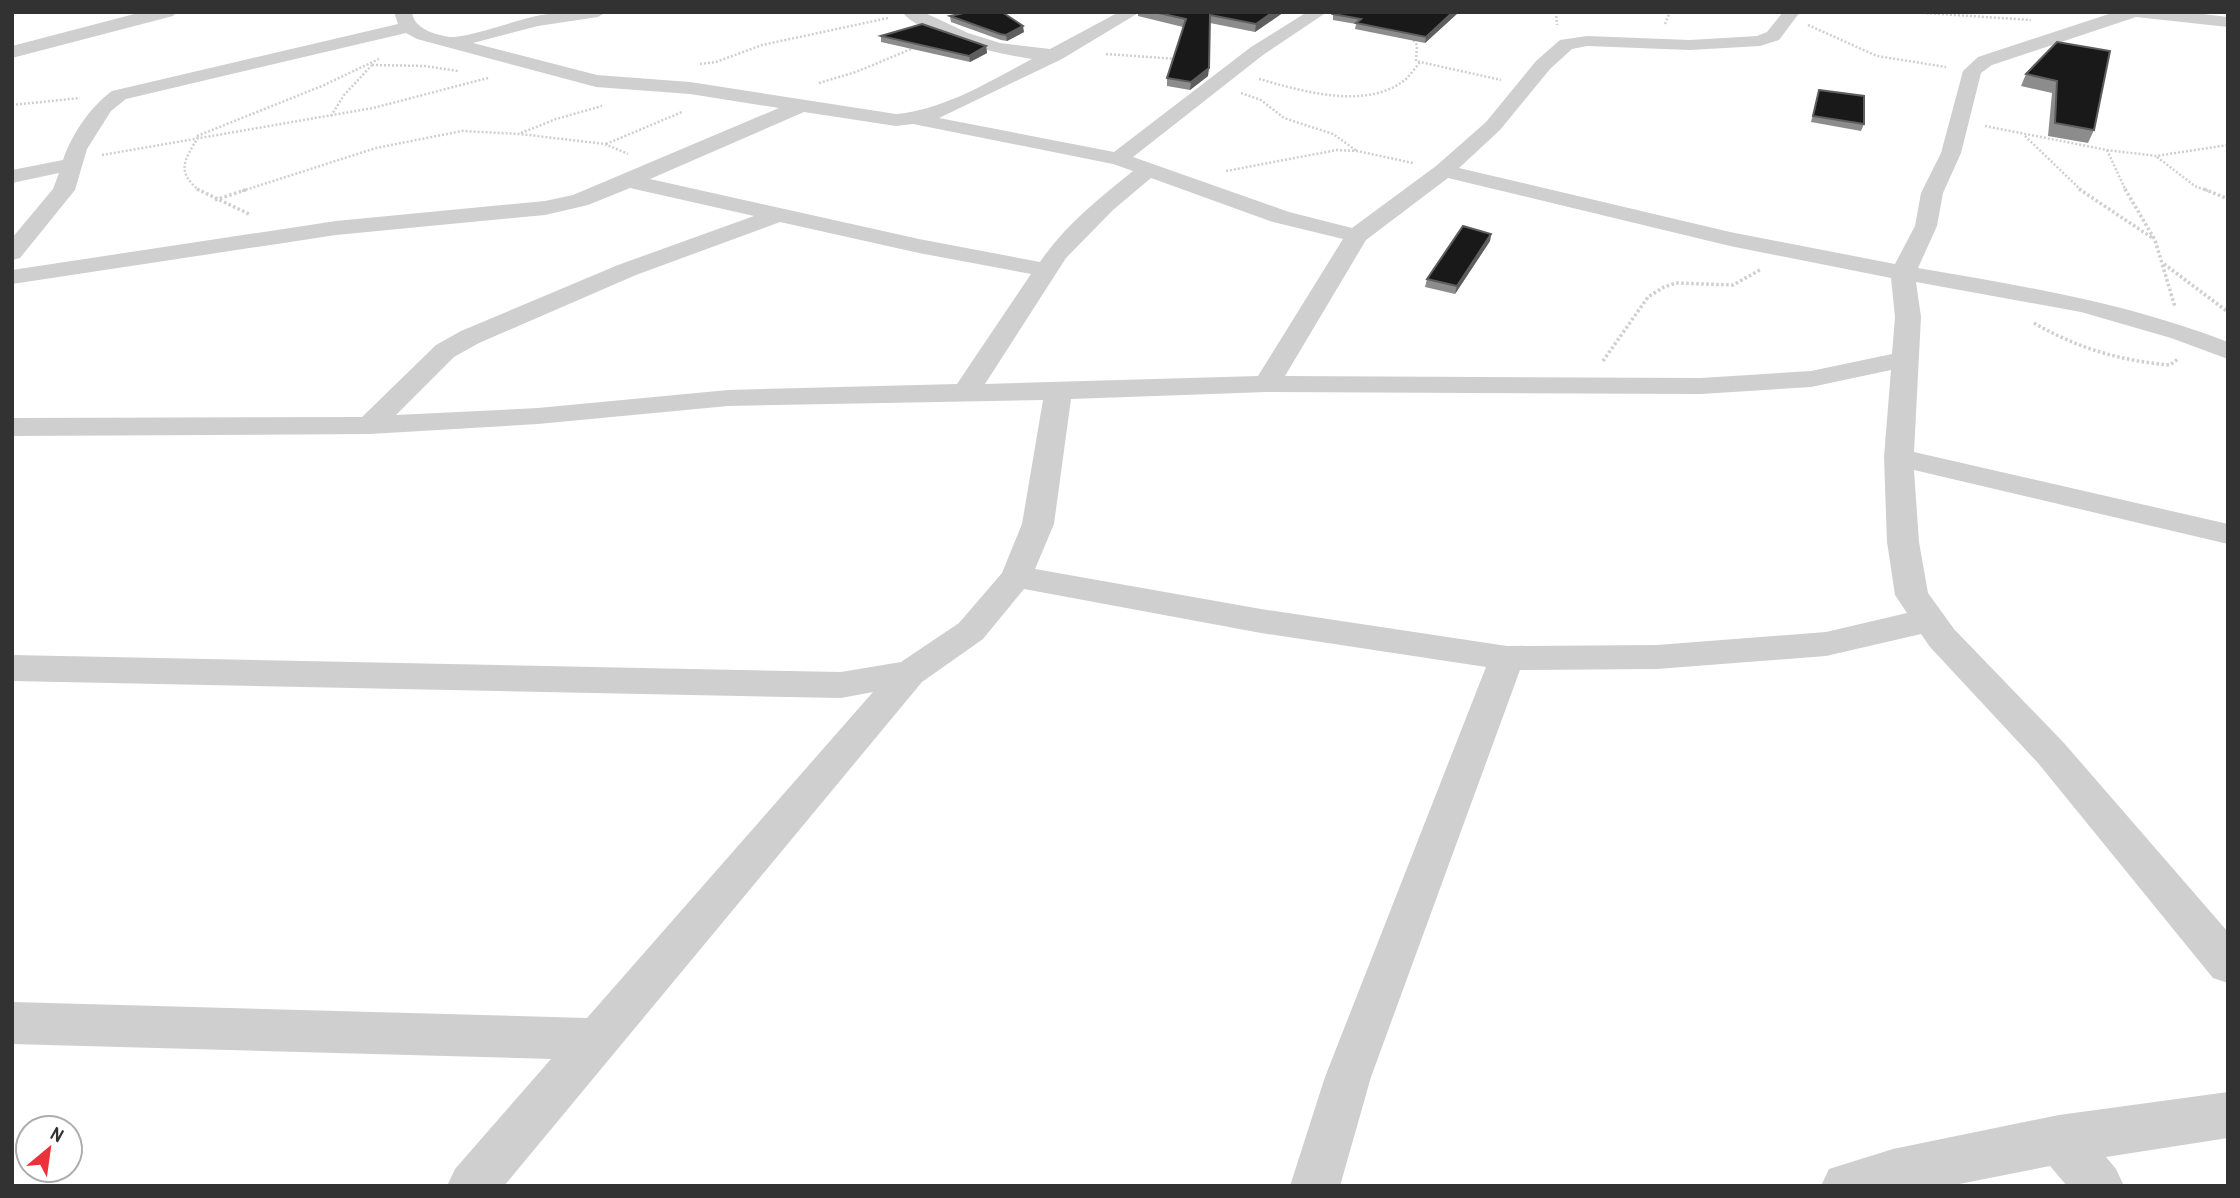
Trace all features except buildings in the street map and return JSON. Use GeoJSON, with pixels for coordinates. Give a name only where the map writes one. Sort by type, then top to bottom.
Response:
{"type":"FeatureCollection","features":[{"type":"Feature","properties":{"kind":"street"},"geometry":{"type":"LineString","coordinates":[[12,52],[166,12]]}},
{"type":"Feature","properties":{"kind":"street"},"geometry":{"type":"LineString","coordinates":[[454,42],[538,21],[598,12]]}},
{"type":"Feature","properties":{"kind":"street"},"geometry":{"type":"LineString","coordinates":[[916,119],[1029,61],[1059,53],[1132,12]]}},
{"type":"Feature","properties":{"kind":"street"},"geometry":{"type":"LineString","coordinates":[[1118,159],[1228,73],[1279,36],[1319,12]]}},
{"type":"Feature","properties":{"kind":"street"},"geometry":{"type":"LineString","coordinates":[[2207,12],[2226,22]]}},
{"type":"Feature","properties":{"kind":"street"},"geometry":{"type":"LineString","coordinates":[[913,13],[952,32],[1029,61]]}},
{"type":"Feature","properties":{"kind":"street"},"geometry":{"type":"LineString","coordinates":[[2226,22],[2150,13],[1985,61],[1972,71],[1951,153],[1932,193],[1926,226],[1903,273],[1908,317],[1899,457],[1903,542],[1912,595],[1942,638],[2051,753],[2228,964]]}},
{"type":"Feature","properties":{"kind":"street"},"geometry":{"type":"LineString","coordinates":[[1267,384],[1327,281],[1357,236],[1444,172],[1493,126],[1566,44],[1587,41],[1736,44],[1760,41],[1773,36],[1790,14]]}},
{"type":"Feature","properties":{"kind":"street"},"geometry":{"type":"LineString","coordinates":[[12,253],[64,190],[77,149],[103,107],[119,95],[409,23],[498,57],[596,81],[728,93],[881,119],[916,119],[1118,159],[1281,217],[1357,236]]}},
{"type":"Feature","properties":{"kind":"street"},"geometry":{"type":"LineString","coordinates":[[12,277],[337,228],[545,208],[580,200],[653,171],[802,105]]}},
{"type":"Feature","properties":{"kind":"street"},"geometry":{"type":"LineString","coordinates":[[12,177],[73,163]]}},
{"type":"Feature","properties":{"kind":"street"},"geometry":{"type":"LineString","coordinates":[[966,392],[1057,254],[1105,205],[1149,169]]}},
{"type":"Feature","properties":{"kind":"street"},"geometry":{"type":"LineString","coordinates":[[1444,172],[1812,256],[2106,311],[2185,333],[2228,351]]}},
{"type":"Feature","properties":{"kind":"street"},"geometry":{"type":"LineString","coordinates":[[628,181],[1046,270]]}},
{"type":"Feature","properties":{"kind":"street"},"geometry":{"type":"LineString","coordinates":[[370,425],[446,351],[470,337],[627,270],[778,215]]}},
{"type":"Feature","properties":{"kind":"street"},"geometry":{"type":"LineString","coordinates":[[12,427],[370,425],[538,416],[728,398],[1267,384],[1701,386],[1811,379],[1905,359]]}},
{"type":"Feature","properties":{"kind":"street"},"geometry":{"type":"LineString","coordinates":[[472,1186],[910,673],[971,631],[1016,577],[1038,524],[1058,391]]}},
{"type":"Feature","properties":{"kind":"street"},"geometry":{"type":"LineString","coordinates":[[1899,457],[2228,534]]}},
{"type":"Feature","properties":{"kind":"street"},"geometry":{"type":"LineString","coordinates":[[1016,577],[1261,621],[1507,658],[1657,657],[1826,643],[1930,620]]}},
{"type":"Feature","properties":{"kind":"street"},"geometry":{"type":"LineString","coordinates":[[1315,1186],[1348,1077],[1507,658]]}},
{"type":"Feature","properties":{"kind":"street"},"geometry":{"type":"LineString","coordinates":[[12,668],[841,685],[910,673]]}},
{"type":"Feature","properties":{"kind":"street"},"geometry":{"type":"LineString","coordinates":[[12,1023],[599,1039]]}},
{"type":"Feature","properties":{"kind":"street"},"geometry":{"type":"LineString","coordinates":[[1846,1186],[1923,1165],[2059,1139],[2228,1115]]}},
{"type":"Feature","properties":{"kind":"street"},"geometry":{"type":"LineString","coordinates":[[2059,1139],[2099,1186]]}},
{"type":"Feature","properties":{"kind":"path"},"geometry":{"type":"LineString","coordinates":[[1910,12],[2043,20]]}},
{"type":"Feature","properties":{"kind":"path"},"geometry":{"type":"LineString","coordinates":[[696,65],[716,62],[762,45],[913,13]]}},
{"type":"Feature","properties":{"kind":"path"},"geometry":{"type":"LineString","coordinates":[[1790,14],[1877,55],[1972,71]]}},
{"type":"Feature","properties":{"kind":"path"},"geometry":{"type":"LineString","coordinates":[[331,116],[344,95],[409,23]]}},
{"type":"Feature","properties":{"kind":"path"},"geometry":{"type":"LineString","coordinates":[[771,100],[856,72],[952,32]]}},
{"type":"Feature","properties":{"kind":"path"},"geometry":{"type":"LineString","coordinates":[[1403,32],[1413,38],[1417,45],[1415,58],[1420,62],[1528,85]]}},
{"type":"Feature","properties":{"kind":"path"},"geometry":{"type":"LineString","coordinates":[[1059,53],[1185,60],[1287,87],[1338,96],[1367,94],[1391,88],[1412,76],[1420,62]]}},
{"type":"Feature","properties":{"kind":"path"},"geometry":{"type":"LineString","coordinates":[[189,139],[374,63],[462,71]]}},
{"type":"Feature","properties":{"kind":"path"},"geometry":{"type":"LineString","coordinates":[[1228,73],[1230,87],[1261,100],[1284,118],[1333,134],[1357,151]]}},
{"type":"Feature","properties":{"kind":"path"},"geometry":{"type":"LineString","coordinates":[[73,163],[198,137],[331,116],[399,102],[497,76],[485,75]]}},
{"type":"Feature","properties":{"kind":"path"},"geometry":{"type":"LineString","coordinates":[[520,134],[556,119],[595,110],[643,84]]}},
{"type":"Feature","properties":{"kind":"path"},"geometry":{"type":"LineString","coordinates":[[605,144],[728,93]]}},
{"type":"Feature","properties":{"kind":"path"},"geometry":{"type":"LineString","coordinates":[[12,105],[119,95]]}},
{"type":"Feature","properties":{"kind":"path"},"geometry":{"type":"LineString","coordinates":[[1961,121],[2107,150],[2156,156],[2228,145]]}},
{"type":"Feature","properties":{"kind":"path"},"geometry":{"type":"LineString","coordinates":[[215,200],[411,138],[462,131],[520,134],[605,144],[622,149],[653,171]]}},
{"type":"Feature","properties":{"kind":"path"},"geometry":{"type":"LineString","coordinates":[[2021,134],[2034,143],[2054,168],[2089,196],[2154,240]]}},
{"type":"Feature","properties":{"kind":"path"},"geometry":{"type":"LineString","coordinates":[[198,137],[186,158],[186,179],[196,189],[215,200],[293,234]]}},
{"type":"Feature","properties":{"kind":"path"},"geometry":{"type":"LineString","coordinates":[[1179,182],[1338,150],[1357,151],[1444,172]]}},
{"type":"Feature","properties":{"kind":"path"},"geometry":{"type":"LineString","coordinates":[[2030,320],[2055,336],[2083,348],[2146,364],[2170,365],[2178,360],[2178,343],[2186,326],[2174,304],[2164,264],[2154,240],[2120,181],[2107,150]]}},
{"type":"Feature","properties":{"kind":"path"},"geometry":{"type":"LineString","coordinates":[[2156,156],[2195,186],[2228,198]]}},
{"type":"Feature","properties":{"kind":"path"},"geometry":{"type":"LineString","coordinates":[[2164,264],[2228,312]]}},
{"type":"Feature","properties":{"kind":"path"},"geometry":{"type":"LineString","coordinates":[[1583,387],[1630,327],[1648,298],[1676,283],[1733,285],[1761,269]]}}]}
